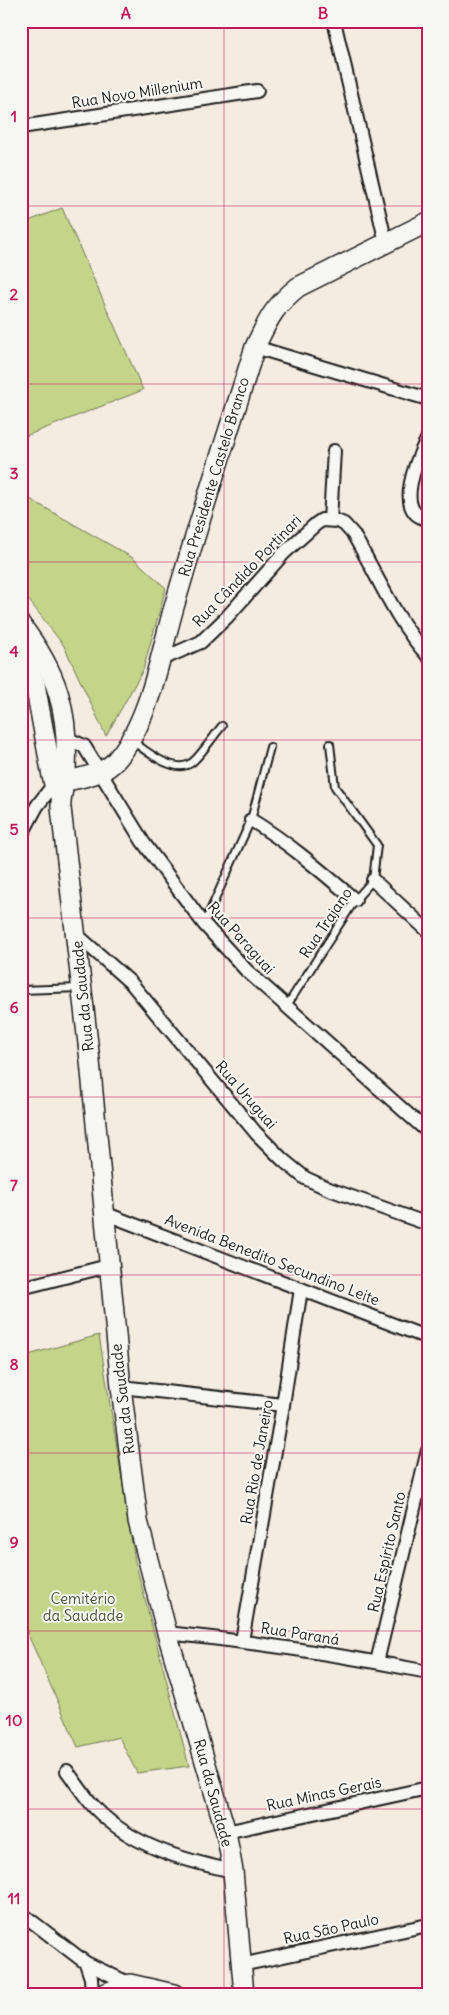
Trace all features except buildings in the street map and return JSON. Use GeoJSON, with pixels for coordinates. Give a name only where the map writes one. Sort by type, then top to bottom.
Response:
{"type":"FeatureCollection","features":[{"type":"Feature","properties":{"kind":"main road","name":"Rua Presidente Castelo Branco"},"geometry":{"type":"LineString","coordinates":[[60,786],[100,772],[117,760],[143,713],[255,347],[270,316],[282,300],[298,287],[428,222]]}},
{"type":"Feature","properties":{"kind":"main road"},"geometry":{"type":"LineString","coordinates":[[21,625],[42,654],[63,708],[66,738],[60,786]]}},
{"type":"Feature","properties":{"kind":"main road"},"geometry":{"type":"LineString","coordinates":[[21,652],[35,684],[60,786]]}},
{"type":"Feature","properties":{"kind":"main road","name":"Rua da Saudade"},"geometry":{"type":"LineString","coordinates":[[60,786],[108,1266],[138,1521],[167,1633],[226,1832],[233,1871],[242,1992]]}},
{"type":"Feature","properties":{"kind":"main road"},"geometry":{"type":"LineString","coordinates":[[103,1994],[130,1984],[174,1994]]}},
{"type":"Feature","properties":{"kind":"street"},"geometry":{"type":"LineString","coordinates":[[334,21],[386,243]]}},
{"type":"Feature","properties":{"kind":"street","name":"Rua Novo Millenium"},"geometry":{"type":"LineString","coordinates":[[21,127],[257,91]]}},
{"type":"Feature","properties":{"kind":"street"},"geometry":{"type":"LineString","coordinates":[[255,347],[428,399]]}},
{"type":"Feature","properties":{"kind":"street"},"geometry":{"type":"LineString","coordinates":[[428,437],[409,490],[414,513],[418,518],[428,519]]}},
{"type":"Feature","properties":{"kind":"street"},"geometry":{"type":"LineString","coordinates":[[334,451],[330,520],[344,524],[353,534],[398,618],[428,656]]}},
{"type":"Feature","properties":{"kind":"street","name":"Rua Cândido Portinari"},"geometry":{"type":"LineString","coordinates":[[160,660],[201,642],[228,617],[284,553],[316,524],[322,520],[330,520]]}},
{"type":"Feature","properties":{"kind":"street","name":"Rua Paraguai"},"geometry":{"type":"LineString","coordinates":[[66,738],[84,746],[143,842],[204,924],[247,971],[286,1008],[428,1132]]}},
{"type":"Feature","properties":{"kind":"street"},"geometry":{"type":"LineString","coordinates":[[21,836],[37,806],[60,786]]}},
{"type":"Feature","properties":{"kind":"street"},"geometry":{"type":"LineString","coordinates":[[251,820],[296,849],[355,900]]}},
{"type":"Feature","properties":{"kind":"street"},"geometry":{"type":"LineString","coordinates":[[373,880],[428,931]]}},
{"type":"Feature","properties":{"kind":"street","name":"Rua Uruguai"},"geometry":{"type":"LineString","coordinates":[[76,935],[131,983],[250,1126],[283,1160],[305,1178],[329,1189],[428,1224]]}},
{"type":"Feature","properties":{"kind":"street","name":"Avenida Benedito Secundino Leite"},"geometry":{"type":"LineString","coordinates":[[104,1213],[428,1338]]}},
{"type":"Feature","properties":{"kind":"street"},"geometry":{"type":"LineString","coordinates":[[21,1288],[108,1266]]}},
{"type":"Feature","properties":{"kind":"street","name":"Rua Rio de Janeiro"},"geometry":{"type":"LineString","coordinates":[[242,1641],[301,1289]]}},
{"type":"Feature","properties":{"kind":"street"},"geometry":{"type":"LineString","coordinates":[[121,1387],[283,1405]]}},
{"type":"Feature","properties":{"kind":"street","name":"Rua Espírito Santo"},"geometry":{"type":"LineString","coordinates":[[378,1662],[428,1450]]}},
{"type":"Feature","properties":{"kind":"street","name":"Rua Paraná"},"geometry":{"type":"LineString","coordinates":[[167,1633],[242,1641],[378,1662],[428,1672]]}},
{"type":"Feature","properties":{"kind":"street"},"geometry":{"type":"LineString","coordinates":[[67,1771],[94,1807],[118,1828],[155,1849],[193,1862],[233,1871]]}},
{"type":"Feature","properties":{"kind":"street","name":"Rua Minas Gerais"},"geometry":{"type":"LineString","coordinates":[[226,1832],[428,1788]]}},
{"type":"Feature","properties":{"kind":"street"},"geometry":{"type":"LineString","coordinates":[[21,1913],[86,1963],[130,1984]]}},
{"type":"Feature","properties":{"kind":"street","name":"Rua São Paulo"},"geometry":{"type":"LineString","coordinates":[[241,1965],[428,1925]]}},
{"type":"Feature","properties":{"kind":"street"},"geometry":{"type":"LineString","coordinates":[[86,1963],[91,1978],[92,1994]]}},
{"type":"Feature","properties":{"kind":"lane"},"geometry":{"type":"LineString","coordinates":[[130,739],[156,758],[177,766],[191,763],[222,726]]}},
{"type":"Feature","properties":{"kind":"lane"},"geometry":{"type":"LineString","coordinates":[[330,744],[334,787],[377,845],[373,880]]}},
{"type":"Feature","properties":{"kind":"lane"},"geometry":{"type":"LineString","coordinates":[[204,924],[251,820],[270,747]]}},
{"type":"Feature","properties":{"kind":"lane","name":"Rua Trajano"},"geometry":{"type":"LineString","coordinates":[[286,1008],[355,900],[373,880]]}},
{"type":"Feature","properties":{"kind":"lane"},"geometry":{"type":"LineString","coordinates":[[21,990],[81,988]]}},
{"type":"Feature","properties":{"kind":"green space"},"geometry":{"type":"Polygon","coordinates":[[[62,208],[143,390],[23,437],[21,433],[21,224],[62,208]]]}},
{"type":"Feature","properties":{"kind":"green space"},"geometry":{"type":"Polygon","coordinates":[[[21,494],[133,558],[166,588],[143,670],[106,736],[64,646],[21,590],[21,494]]]}},
{"type":"Feature","properties":{"kind":"green space","name":"Cemitério da Saudade"},"geometry":{"type":"Polygon","coordinates":[[[99,1335],[135,1561],[189,1766],[137,1773],[119,1737],[78,1747],[25,1628],[21,1628],[21,1357],[99,1335]]]}}]}
